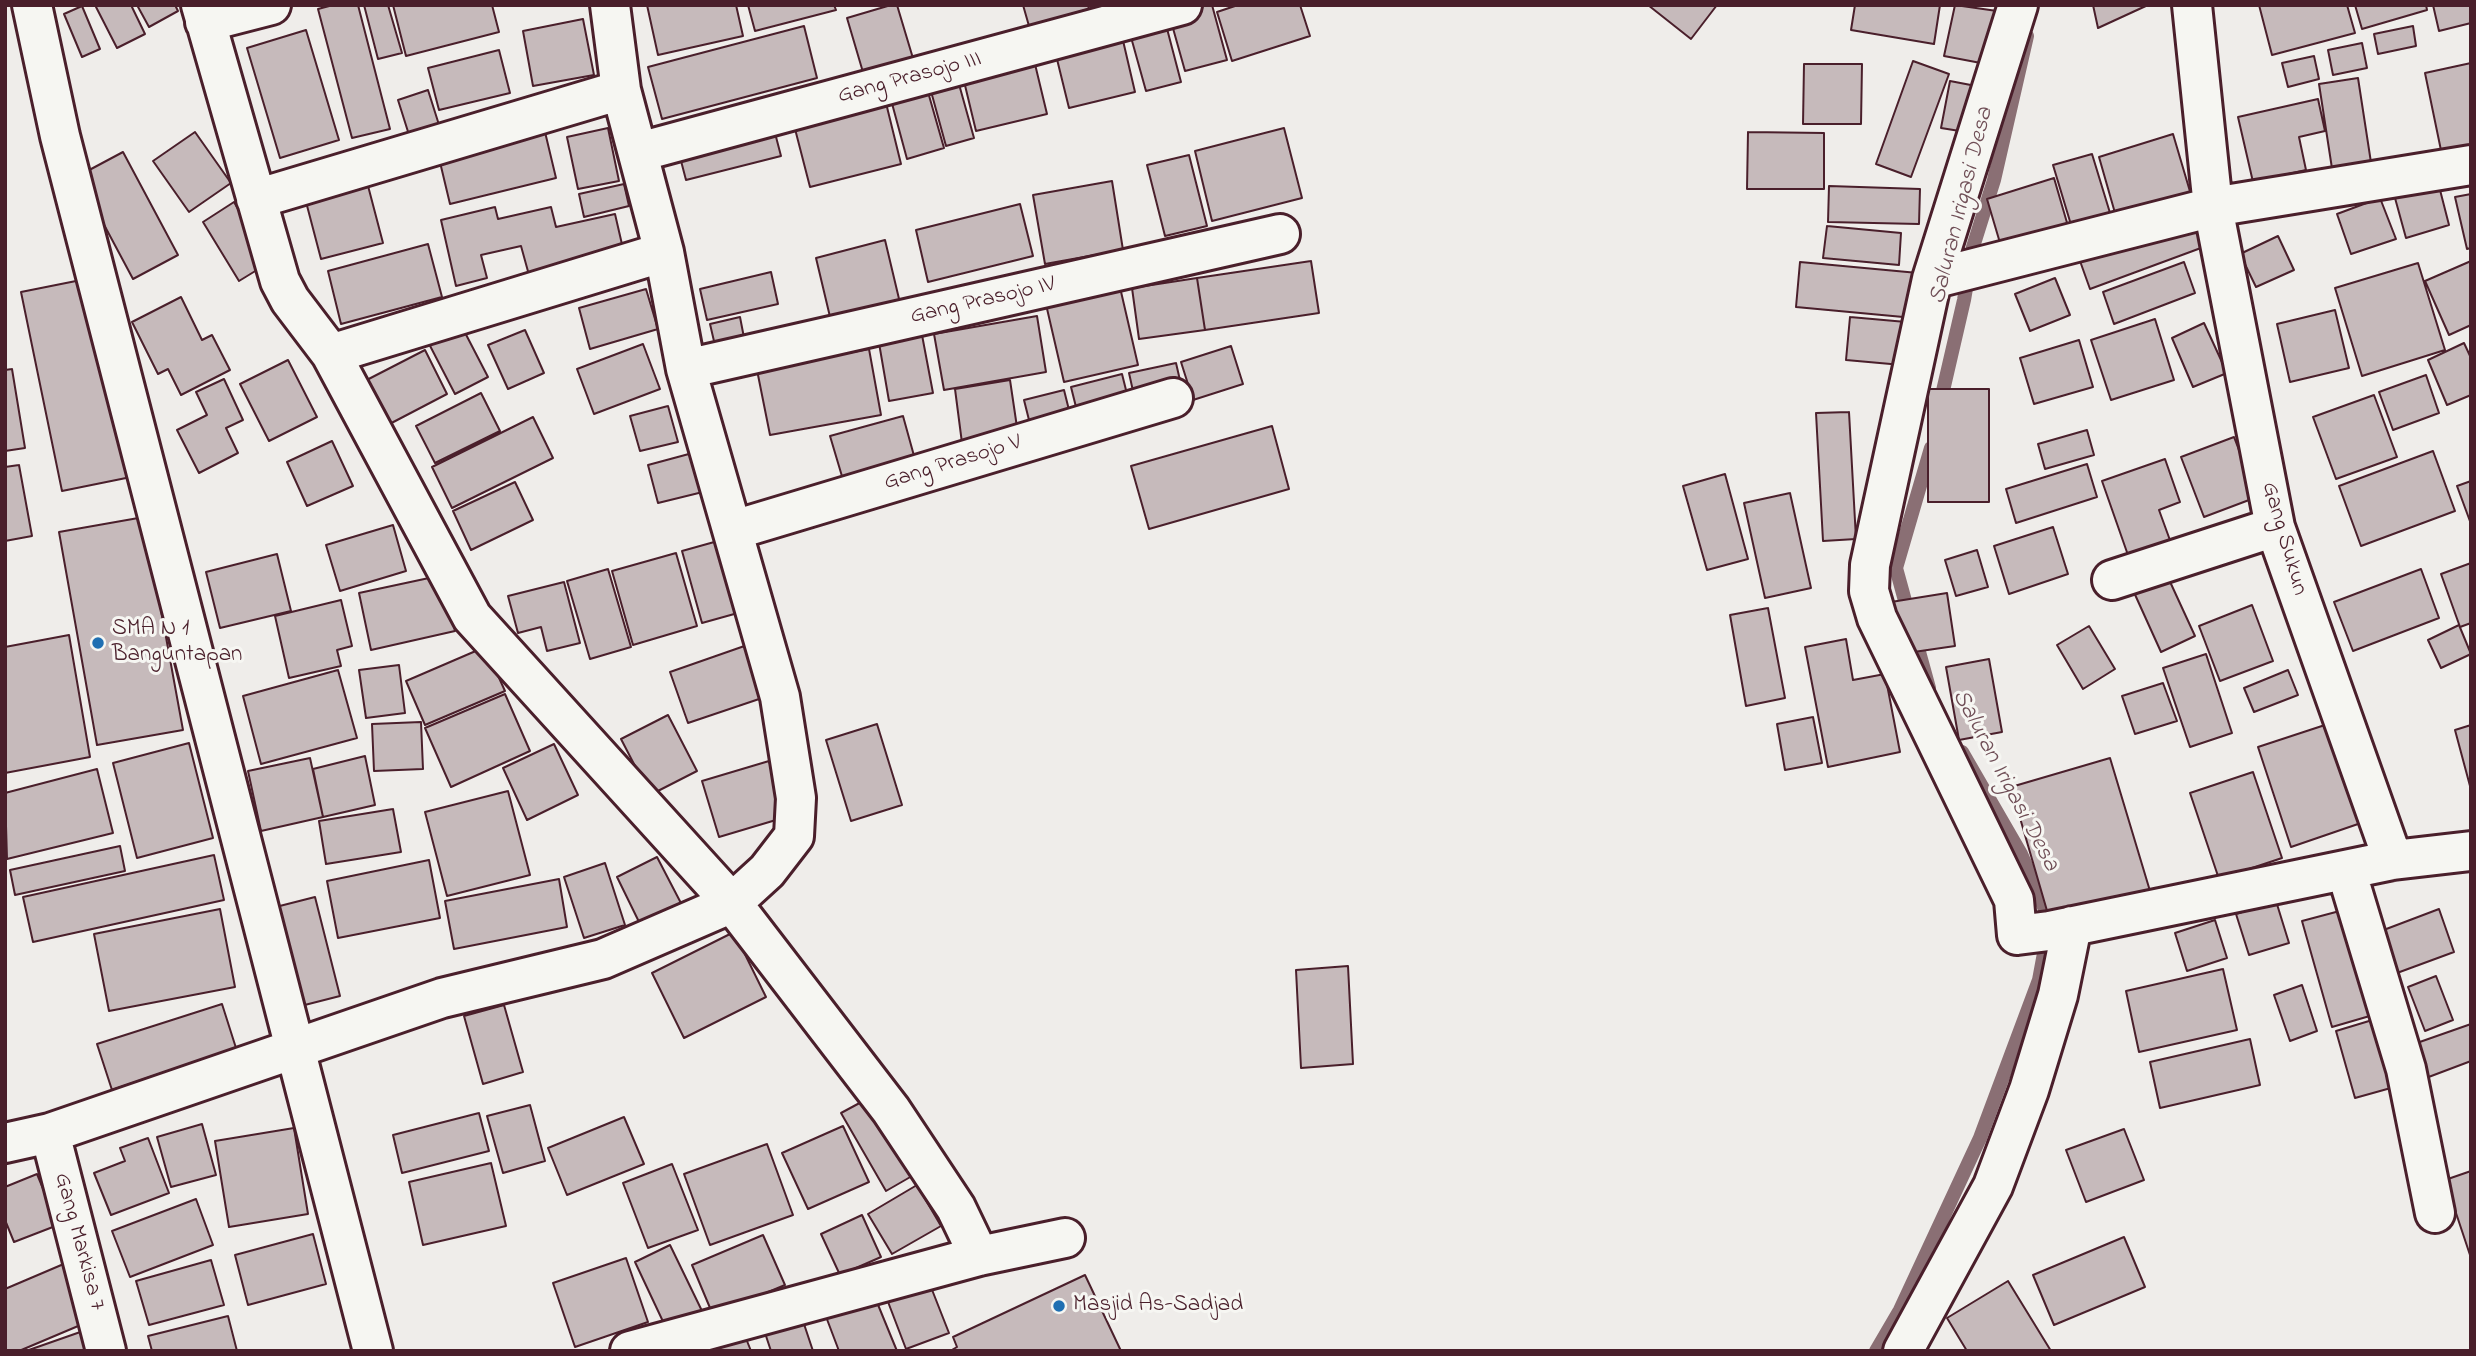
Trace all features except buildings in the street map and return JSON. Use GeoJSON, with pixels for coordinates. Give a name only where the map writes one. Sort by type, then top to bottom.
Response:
{"type":"FeatureCollection","features":[{"type":"Feature","properties":{"kind":"street"},"geometry":{"type":"LineString","coordinates":[[32,5],[60,136],[373,1351]]}},
{"type":"Feature","properties":{"kind":"street"},"geometry":{"type":"LineString","coordinates":[[271,5],[203,14],[280,281],[290,300],[331,354],[472,617],[732,903],[891,1110],[956,1208],[979,1256]]}},
{"type":"Feature","properties":{"kind":"street"},"geometry":{"type":"LineString","coordinates":[[5,1143],[50,1133],[442,998],[603,958],[732,903],[767,871],[794,836],[796,798],[780,697],[686,369],[664,252],[621,90],[610,5]]}},
{"type":"Feature","properties":{"kind":"street","name":"Gang Prasojo III"},"geometry":{"type":"LineString","coordinates":[[639,152],[1182,5]]}},
{"type":"Feature","properties":{"kind":"street"},"geometry":{"type":"LineString","coordinates":[[2018,5],[1932,279],[1870,565],[1869,591],[1877,618],[2014,900],[2017,935],[2056,930],[2393,860],[2471,851]]}},
{"type":"Feature","properties":{"kind":"street","name":"Gang Sukun"},"geometry":{"type":"LineString","coordinates":[[2192,5],[2213,207],[2274,527],[2393,860]]}},
{"type":"Feature","properties":{"kind":"street"},"geometry":{"type":"LineString","coordinates":[[256,199],[621,90]]}},
{"type":"Feature","properties":{"kind":"street"},"geometry":{"type":"LineString","coordinates":[[1932,279],[2213,207],[2471,165]]}},
{"type":"Feature","properties":{"kind":"street","name":"Gang Prasojo IV"},"geometry":{"type":"LineString","coordinates":[[686,369],[1280,234]]}},
{"type":"Feature","properties":{"kind":"street"},"geometry":{"type":"LineString","coordinates":[[331,354],[664,252]]}},
{"type":"Feature","properties":{"kind":"street","name":"Gang Prasojo V"},"geometry":{"type":"LineString","coordinates":[[734,530],[1173,398]]}},
{"type":"Feature","properties":{"kind":"street"},"geometry":{"type":"LineString","coordinates":[[2112,580],[2274,527]]}},
{"type":"Feature","properties":{"kind":"street"},"geometry":{"type":"LineString","coordinates":[[2346,870],[2406,1069],[2435,1213]]}},
{"type":"Feature","properties":{"kind":"street"},"geometry":{"type":"LineString","coordinates":[[1903,1351],[1993,1186],[2029,1090],[2058,995],[2056,930]]}},
{"type":"Feature","properties":{"kind":"street","name":"Gang Markisa 7"},"geometry":{"type":"LineString","coordinates":[[50,1133],[106,1351]]}},
{"type":"Feature","properties":{"kind":"street"},"geometry":{"type":"LineString","coordinates":[[630,1351],[979,1256],[1065,1238]]}},
{"type":"Feature","properties":{"kind":"waterway","name":"Saluran Irigasi Desa"},"geometry":{"type":"LineString","coordinates":[[1939,408],[1964,300],[1973,247],[1994,180],[2027,36]]}},
{"type":"Feature","properties":{"kind":"waterway","name":"Saluran Irigasi Desa"},"geometry":{"type":"LineString","coordinates":[[1929,688],[1896,568],[1931,448]]}},
{"type":"Feature","properties":{"kind":"waterway","name":"Saluran Irigasi Desa"},"geometry":{"type":"LineString","coordinates":[[1876,1351],[1900,1310],[1980,1138],[2039,980],[2050,921],[2021,854],[1962,752]]}},
{"type":"Feature","properties":{"kind":"place","name":"SMA N 1 Banguntapan"},"geometry":{"type":"Point","coordinates":[98,643]}},
{"type":"Feature","properties":{"kind":"place","name":"Masjid As-Sadjad"},"geometry":{"type":"Point","coordinates":[1059,1306]}}]}
